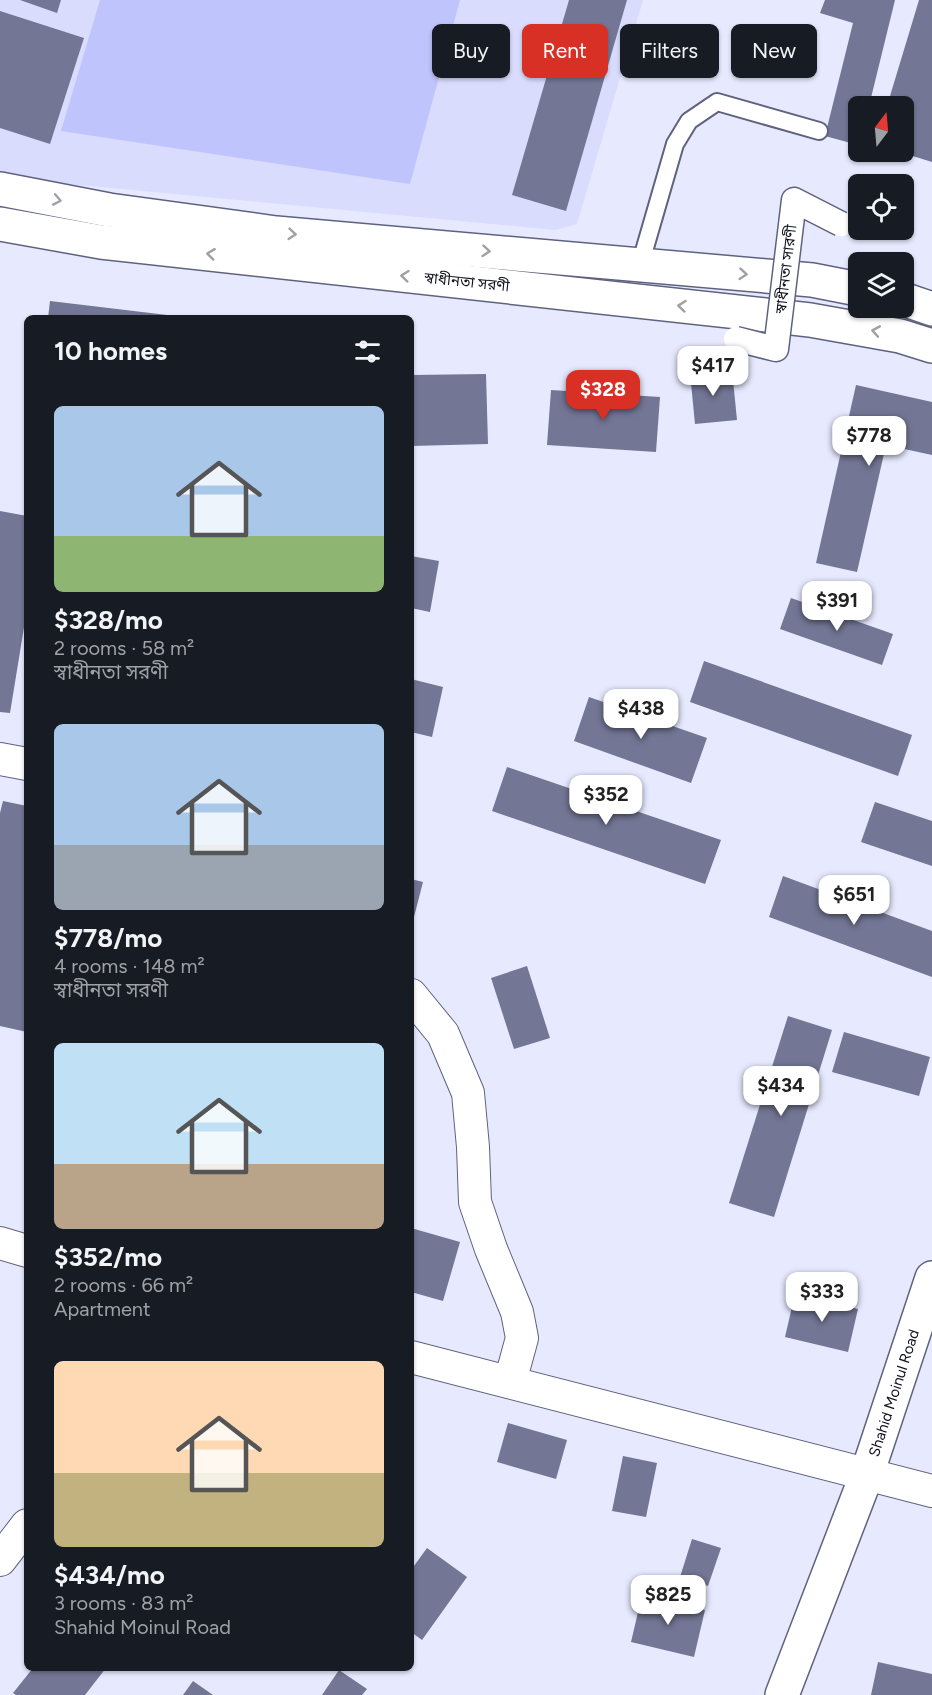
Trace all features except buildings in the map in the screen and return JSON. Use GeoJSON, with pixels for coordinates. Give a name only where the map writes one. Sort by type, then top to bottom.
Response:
{"type":"FeatureCollection","features":[{"type":"Feature","properties":{"kind":"main road"},"geometry":{"type":"LineString","coordinates":[[0,189],[109,210],[276,233],[812,280],[848,287]]}},
{"type":"Feature","properties":{"kind":"main road","name":"স্বাধীনতা সরণী"},"geometry":{"type":"LineString","coordinates":[[0,224],[101,242],[810,320],[900,336],[932,346]]}},
{"type":"Feature","properties":{"kind":"main road"},"geometry":{"type":"LineString","coordinates":[[914,303],[932,309]]}},
{"type":"Feature","properties":{"kind":"main road","name":"Shahid Moinul Road"},"geometry":{"type":"LineString","coordinates":[[782,1695],[867,1474],[932,1278]]}},
{"type":"Feature","properties":{"kind":"street","name":"স্বাধীনতা সারণী"},"geometry":{"type":"LineString","coordinates":[[736,339],[776,349],[795,200],[841,224]]}},
{"type":"Feature","properties":{"kind":"street"},"geometry":{"type":"LineString","coordinates":[[0,759],[24,763]]}},
{"type":"Feature","properties":{"kind":"street"},"geometry":{"type":"LineString","coordinates":[[414,999],[443,1034],[468,1093],[475,1202],[491,1249],[518,1312],[522,1338],[510,1382]]}},
{"type":"Feature","properties":{"kind":"street"},"geometry":{"type":"LineString","coordinates":[[0,1243],[24,1250]]}},
{"type":"Feature","properties":{"kind":"street"},"geometry":{"type":"LineString","coordinates":[[414,1358],[932,1491]]}},
{"type":"Feature","properties":{"kind":"street"},"geometry":{"type":"LineString","coordinates":[[0,1560],[24,1529]]}},
{"type":"Feature","properties":{"kind":"lane"},"geometry":{"type":"LineString","coordinates":[[640,265],[675,144],[689,121],[717,102],[819,131]]}},
{"type":"Feature","properties":{"kind":"shaded area"},"geometry":{"type":"Polygon","coordinates":[[[0,0],[643,0],[636,24],[620,24],[620,78],[577,224],[556,230],[37,181],[0,171],[0,0]]]}},
{"type":"Feature","properties":{"kind":"shaded area"},"geometry":{"type":"Polygon","coordinates":[[[100,0],[460,0],[453,24],[432,24],[432,78],[439,78],[410,184],[61,131],[100,0]]]}}]}
